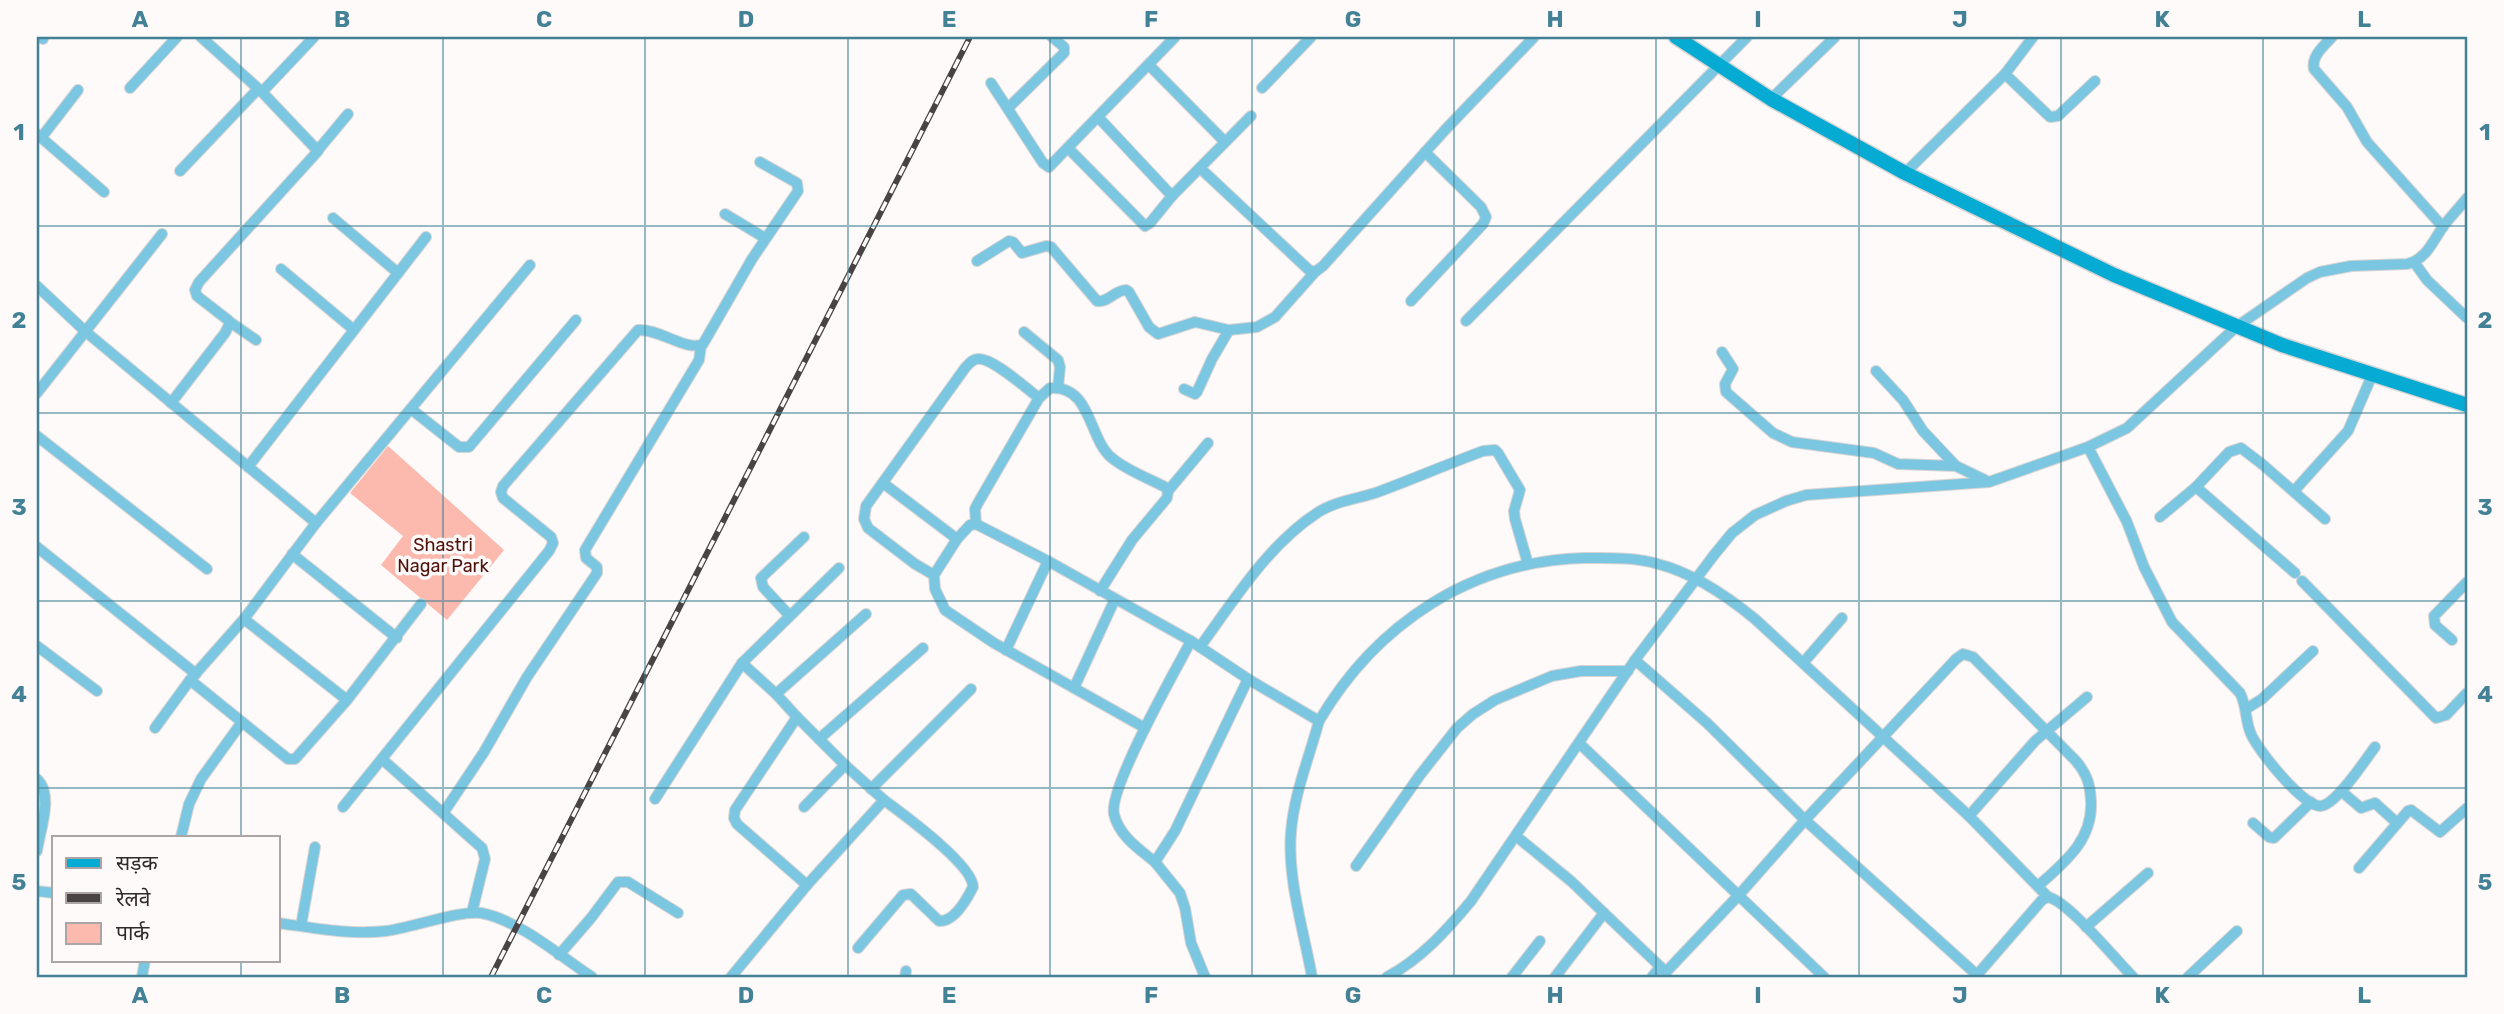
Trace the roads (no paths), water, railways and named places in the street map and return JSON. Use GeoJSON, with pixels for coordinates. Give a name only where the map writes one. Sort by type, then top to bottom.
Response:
{"type":"FeatureCollection","features":[{"type":"Feature","properties":{"kind":"main road"},"geometry":{"type":"LineString","coordinates":[[1676,37],[1771,99],[1905,173],[2115,275],[2282,345],[2467,405]]}},
{"type":"Feature","properties":{"kind":"street"},"geometry":{"type":"LineString","coordinates":[[130,88],[177,37]]}},
{"type":"Feature","properties":{"kind":"street"},"geometry":{"type":"LineString","coordinates":[[201,37],[318,149]]}},
{"type":"Feature","properties":{"kind":"street"},"geometry":{"type":"LineString","coordinates":[[180,171],[314,37]]}},
{"type":"Feature","properties":{"kind":"street"},"geometry":{"type":"LineString","coordinates":[[1009,108],[1064,53],[1064,47],[1052,37]]}},
{"type":"Feature","properties":{"kind":"street"},"geometry":{"type":"LineString","coordinates":[[991,83],[1047,166],[1053,166],[1175,37]]}},
{"type":"Feature","properties":{"kind":"street"},"geometry":{"type":"LineString","coordinates":[[1262,88],[1311,37]]}},
{"type":"Feature","properties":{"kind":"street"},"geometry":{"type":"LineString","coordinates":[[977,261],[1009,241],[1022,253],[1051,247],[1097,301],[1103,302],[1119,291],[1129,292],[1154,333],[1164,333],[1195,322],[1229,330],[1251,328],[1275,317],[1424,152],[1534,37]]}},
{"type":"Feature","properties":{"kind":"street"},"geometry":{"type":"LineString","coordinates":[[1466,321],[1747,37]]}},
{"type":"Feature","properties":{"kind":"street"},"geometry":{"type":"LineString","coordinates":[[1771,99],[1835,37]]}},
{"type":"Feature","properties":{"kind":"street"},"geometry":{"type":"LineString","coordinates":[[1905,173],[2006,74],[2033,37]]}},
{"type":"Feature","properties":{"kind":"street"},"geometry":{"type":"LineString","coordinates":[[2332,37],[2315,56],[2314,69],[2347,107],[2367,142],[2443,227]]}},
{"type":"Feature","properties":{"kind":"street"},"geometry":{"type":"LineString","coordinates":[[1149,65],[1225,142]]}},
{"type":"Feature","properties":{"kind":"street"},"geometry":{"type":"LineString","coordinates":[[2006,74],[2050,117],[2058,116],[2095,80]]}},
{"type":"Feature","properties":{"kind":"street"},"geometry":{"type":"LineString","coordinates":[[78,90],[39,136],[104,192]]}},
{"type":"Feature","properties":{"kind":"street"},"geometry":{"type":"LineString","coordinates":[[256,340],[197,296],[197,286],[348,114]]}},
{"type":"Feature","properties":{"kind":"street"},"geometry":{"type":"LineString","coordinates":[[1069,149],[1145,226],[1251,116]]}},
{"type":"Feature","properties":{"kind":"street"},"geometry":{"type":"LineString","coordinates":[[1099,118],[1172,196]]}},
{"type":"Feature","properties":{"kind":"street"},"geometry":{"type":"LineString","coordinates":[[1411,301],[1483,224],[1486,217],[1481,206],[1424,152]]}},
{"type":"Feature","properties":{"kind":"street"},"geometry":{"type":"LineString","coordinates":[[444,812],[484,752],[527,677],[597,573],[597,567],[586,558],[585,550],[699,360],[701,346],[765,238],[798,191],[799,186],[760,162]]}},
{"type":"Feature","properties":{"kind":"street"},"geometry":{"type":"LineString","coordinates":[[1200,168],[1309,270],[1315,272]]}},
{"type":"Feature","properties":{"kind":"street"},"geometry":{"type":"LineString","coordinates":[[1387,977],[1418,957],[1447,930],[1471,901],[1635,660],[1694,579],[1732,533],[1763,509],[1826,493],[1989,482],[2113,436],[2134,423],[2236,327],[2276,297],[2320,272],[2351,265],[2414,262],[2428,249],[2467,198]]}},
{"type":"Feature","properties":{"kind":"street"},"geometry":{"type":"LineString","coordinates":[[725,214],[765,238]]}},
{"type":"Feature","properties":{"kind":"street"},"geometry":{"type":"LineString","coordinates":[[333,218],[398,273]]}},
{"type":"Feature","properties":{"kind":"street"},"geometry":{"type":"LineString","coordinates":[[37,393],[162,234]]}},
{"type":"Feature","properties":{"kind":"street"},"geometry":{"type":"LineString","coordinates":[[248,467],[426,237]]}},
{"type":"Feature","properties":{"kind":"street"},"geometry":{"type":"LineString","coordinates":[[2414,262],[2427,280],[2467,318]]}},
{"type":"Feature","properties":{"kind":"street"},"geometry":{"type":"LineString","coordinates":[[155,728],[193,677],[244,619],[316,523],[530,265]]}},
{"type":"Feature","properties":{"kind":"street"},"geometry":{"type":"LineString","coordinates":[[281,269],[354,330]]}},
{"type":"Feature","properties":{"kind":"street"},"geometry":{"type":"LineString","coordinates":[[37,286],[86,332],[316,523]]}},
{"type":"Feature","properties":{"kind":"street"},"geometry":{"type":"LineString","coordinates":[[411,409],[459,447],[469,447],[576,320]]}},
{"type":"Feature","properties":{"kind":"street"},"geometry":{"type":"LineString","coordinates":[[171,403],[225,333],[230,322]]}},
{"type":"Feature","properties":{"kind":"street"},"geometry":{"type":"LineString","coordinates":[[343,807],[552,546],[551,537],[503,498],[503,486],[638,330],[701,346]]}},
{"type":"Feature","properties":{"kind":"street"},"geometry":{"type":"LineString","coordinates":[[1184,389],[1196,393],[1229,330]]}},
{"type":"Feature","properties":{"kind":"street"},"geometry":{"type":"LineString","coordinates":[[1024,332],[1058,360],[1058,388]]}},
{"type":"Feature","properties":{"kind":"street"},"geometry":{"type":"LineString","coordinates":[[1721,352],[1733,369],[1725,384],[1726,392],[1780,438],[1874,453],[1898,464],[1956,466]]}},
{"type":"Feature","properties":{"kind":"street"},"geometry":{"type":"LineString","coordinates":[[934,575],[894,549],[864,523],[866,506],[965,368],[975,359],[991,362],[1039,398]]}},
{"type":"Feature","properties":{"kind":"street"},"geometry":{"type":"LineString","coordinates":[[1876,371],[1903,400],[1923,431],[1956,466],[1989,482]]}},
{"type":"Feature","properties":{"kind":"street"},"geometry":{"type":"LineString","coordinates":[[2294,491],[2348,431],[2373,373]]}},
{"type":"Feature","properties":{"kind":"street"},"geometry":{"type":"LineString","coordinates":[[976,524],[975,509],[978,503],[1039,398],[1050,388],[1058,388],[1073,395],[1085,408],[1100,443],[1110,457],[1168,491]]}},
{"type":"Feature","properties":{"kind":"street"},"geometry":{"type":"LineString","coordinates":[[37,436],[207,569]]}},
{"type":"Feature","properties":{"kind":"street"},"geometry":{"type":"LineString","coordinates":[[1100,591],[1132,540],[1208,443]]}},
{"type":"Feature","properties":{"kind":"street"},"geometry":{"type":"LineString","coordinates":[[2088,447],[2127,522],[2144,567],[2172,622],[2240,693],[2250,732],[2284,778],[2311,802],[2324,805],[2341,791],[2375,747]]}},
{"type":"Feature","properties":{"kind":"street"},"geometry":{"type":"LineString","coordinates":[[2160,517],[2196,487],[2229,452],[2241,448],[2325,520]]}},
{"type":"Feature","properties":{"kind":"street"},"geometry":{"type":"LineString","coordinates":[[1205,977],[1191,943],[1180,893],[1155,862],[1126,838],[1117,824],[1113,808],[1113,801],[1145,728],[1195,644],[1277,548],[1319,511],[1376,493],[1483,451],[1495,450],[1498,453],[1518,487],[1520,495],[1515,508],[1515,519],[1528,564]]}},
{"type":"Feature","properties":{"kind":"street"},"geometry":{"type":"LineString","coordinates":[[883,483],[957,539]]}},
{"type":"Feature","properties":{"kind":"street"},"geometry":{"type":"LineString","coordinates":[[2196,487],[2299,577],[2436,718],[2446,715],[2467,693]]}},
{"type":"Feature","properties":{"kind":"street"},"geometry":{"type":"LineString","coordinates":[[1145,728],[1006,650],[945,610],[935,589],[934,575],[957,539],[970,525],[976,524],[1048,561],[1195,644],[1320,721]]}},
{"type":"Feature","properties":{"kind":"street"},"geometry":{"type":"LineString","coordinates":[[789,615],[763,587],[761,578],[804,537]]}},
{"type":"Feature","properties":{"kind":"street"},"geometry":{"type":"LineString","coordinates":[[37,547],[288,759],[295,759],[347,700],[421,604]]}},
{"type":"Feature","properties":{"kind":"street"},"geometry":{"type":"LineString","coordinates":[[292,554],[397,638]]}},
{"type":"Feature","properties":{"kind":"street"},"geometry":{"type":"LineString","coordinates":[[1312,977],[1290,849],[1292,818],[1320,721],[1331,702],[1394,631],[1427,605],[1462,586],[1509,568],[1528,564],[1605,558],[1659,564],[1694,579],[1734,602],[1969,816],[2048,897],[2086,926],[2133,977]]}},
{"type":"Feature","properties":{"kind":"street"},"geometry":{"type":"LineString","coordinates":[[1006,650],[1048,561]]}},
{"type":"Feature","properties":{"kind":"street"},"geometry":{"type":"LineString","coordinates":[[655,799],[742,663],[839,568]]}},
{"type":"Feature","properties":{"kind":"street"},"geometry":{"type":"LineString","coordinates":[[2452,640],[2435,625],[2434,616],[2467,582]]}},
{"type":"Feature","properties":{"kind":"street"},"geometry":{"type":"LineString","coordinates":[[1074,688],[1115,599]]}},
{"type":"Feature","properties":{"kind":"street"},"geometry":{"type":"LineString","coordinates":[[776,694],[866,614]]}},
{"type":"Feature","properties":{"kind":"street"},"geometry":{"type":"LineString","coordinates":[[1802,663],[1842,618]]}},
{"type":"Feature","properties":{"kind":"street"},"geometry":{"type":"LineString","coordinates":[[244,619],[347,700]]}},
{"type":"Feature","properties":{"kind":"street"},"geometry":{"type":"LineString","coordinates":[[37,646],[97,691]]}},
{"type":"Feature","properties":{"kind":"street"},"geometry":{"type":"LineString","coordinates":[[819,739],[923,648]]}},
{"type":"Feature","properties":{"kind":"street"},"geometry":{"type":"LineString","coordinates":[[2246,709],[2262,699],[2313,651]]}},
{"type":"Feature","properties":{"kind":"street"},"geometry":{"type":"LineString","coordinates":[[1652,977],[1666,972],[1882,736],[1963,654],[1973,657],[2046,730],[2085,771],[2090,786],[2091,810],[2084,839],[2068,859],[2038,886]]}},
{"type":"Feature","properties":{"kind":"street"},"geometry":{"type":"LineString","coordinates":[[1635,660],[1707,723],[1805,820],[1980,975],[2042,900],[2048,897]]}},
{"type":"Feature","properties":{"kind":"street"},"geometry":{"type":"LineString","coordinates":[[742,663],[845,765],[939,843],[971,876],[973,887],[951,918],[942,922],[911,894],[902,895],[858,948]]}},
{"type":"Feature","properties":{"kind":"street"},"geometry":{"type":"LineString","coordinates":[[1356,866],[1420,775],[1457,728],[1473,714],[1495,700],[1552,676],[1581,671],[1628,671]]}},
{"type":"Feature","properties":{"kind":"street"},"geometry":{"type":"LineString","coordinates":[[1155,862],[1171,838],[1248,679]]}},
{"type":"Feature","properties":{"kind":"street"},"geometry":{"type":"LineString","coordinates":[[871,789],[971,689]]}},
{"type":"Feature","properties":{"kind":"street"},"geometry":{"type":"LineString","coordinates":[[1969,816],[2046,730],[2087,697]]}},
{"type":"Feature","properties":{"kind":"street"},"geometry":{"type":"LineString","coordinates":[[797,717],[735,810],[734,818],[737,824],[807,886]]}},
{"type":"Feature","properties":{"kind":"street"},"geometry":{"type":"LineString","coordinates":[[181,836],[189,804],[201,779],[242,722]]}},
{"type":"Feature","properties":{"kind":"street"},"geometry":{"type":"LineString","coordinates":[[1579,743],[1824,977]]}},
{"type":"Feature","properties":{"kind":"street"},"geometry":{"type":"LineString","coordinates":[[382,759],[480,844],[485,859],[472,912]]}},
{"type":"Feature","properties":{"kind":"street"},"geometry":{"type":"LineString","coordinates":[[804,807],[845,765]]}},
{"type":"Feature","properties":{"kind":"street"},"geometry":{"type":"LineString","coordinates":[[37,779],[46,796],[37,851]]}},
{"type":"Feature","properties":{"kind":"street"},"geometry":{"type":"LineString","coordinates":[[2341,791],[2361,808],[2375,803],[2397,823]]}},
{"type":"Feature","properties":{"kind":"street"},"geometry":{"type":"LineString","coordinates":[[731,977],[884,800]]}},
{"type":"Feature","properties":{"kind":"street"},"geometry":{"type":"LineString","coordinates":[[2253,823],[2274,838],[2311,802]]}},
{"type":"Feature","properties":{"kind":"street"},"geometry":{"type":"LineString","coordinates":[[2359,868],[2411,810],[2440,832],[2467,808]]}},
{"type":"Feature","properties":{"kind":"street"},"geometry":{"type":"LineString","coordinates":[[1516,836],[1572,882],[1666,972]]}},
{"type":"Feature","properties":{"kind":"street"},"geometry":{"type":"LineString","coordinates":[[301,926],[315,847]]}},
{"type":"Feature","properties":{"kind":"street"},"geometry":{"type":"LineString","coordinates":[[2086,926],[2148,873]]}},
{"type":"Feature","properties":{"kind":"street"},"geometry":{"type":"LineString","coordinates":[[559,955],[620,881],[628,882],[678,913]]}},
{"type":"Feature","properties":{"kind":"street"},"geometry":{"type":"LineString","coordinates":[[280,923],[369,932],[415,926],[472,912],[494,917],[517,927],[592,977]]}},
{"type":"Feature","properties":{"kind":"street"},"geometry":{"type":"LineString","coordinates":[[1555,977],[1604,913]]}},
{"type":"Feature","properties":{"kind":"street"},"geometry":{"type":"LineString","coordinates":[[2188,977],[2237,931]]}},
{"type":"Feature","properties":{"kind":"street"},"geometry":{"type":"LineString","coordinates":[[1512,977],[1540,942]]}},
{"type":"Feature","properties":{"kind":"railway"},"geometry":{"type":"LineString","coordinates":[[491,977],[970,37]]}},
{"type":"Feature","properties":{"kind":"park label","name":"Shastri Nagar Park"},"geometry":{"type":"Point","coordinates":[443,555]}}]}
